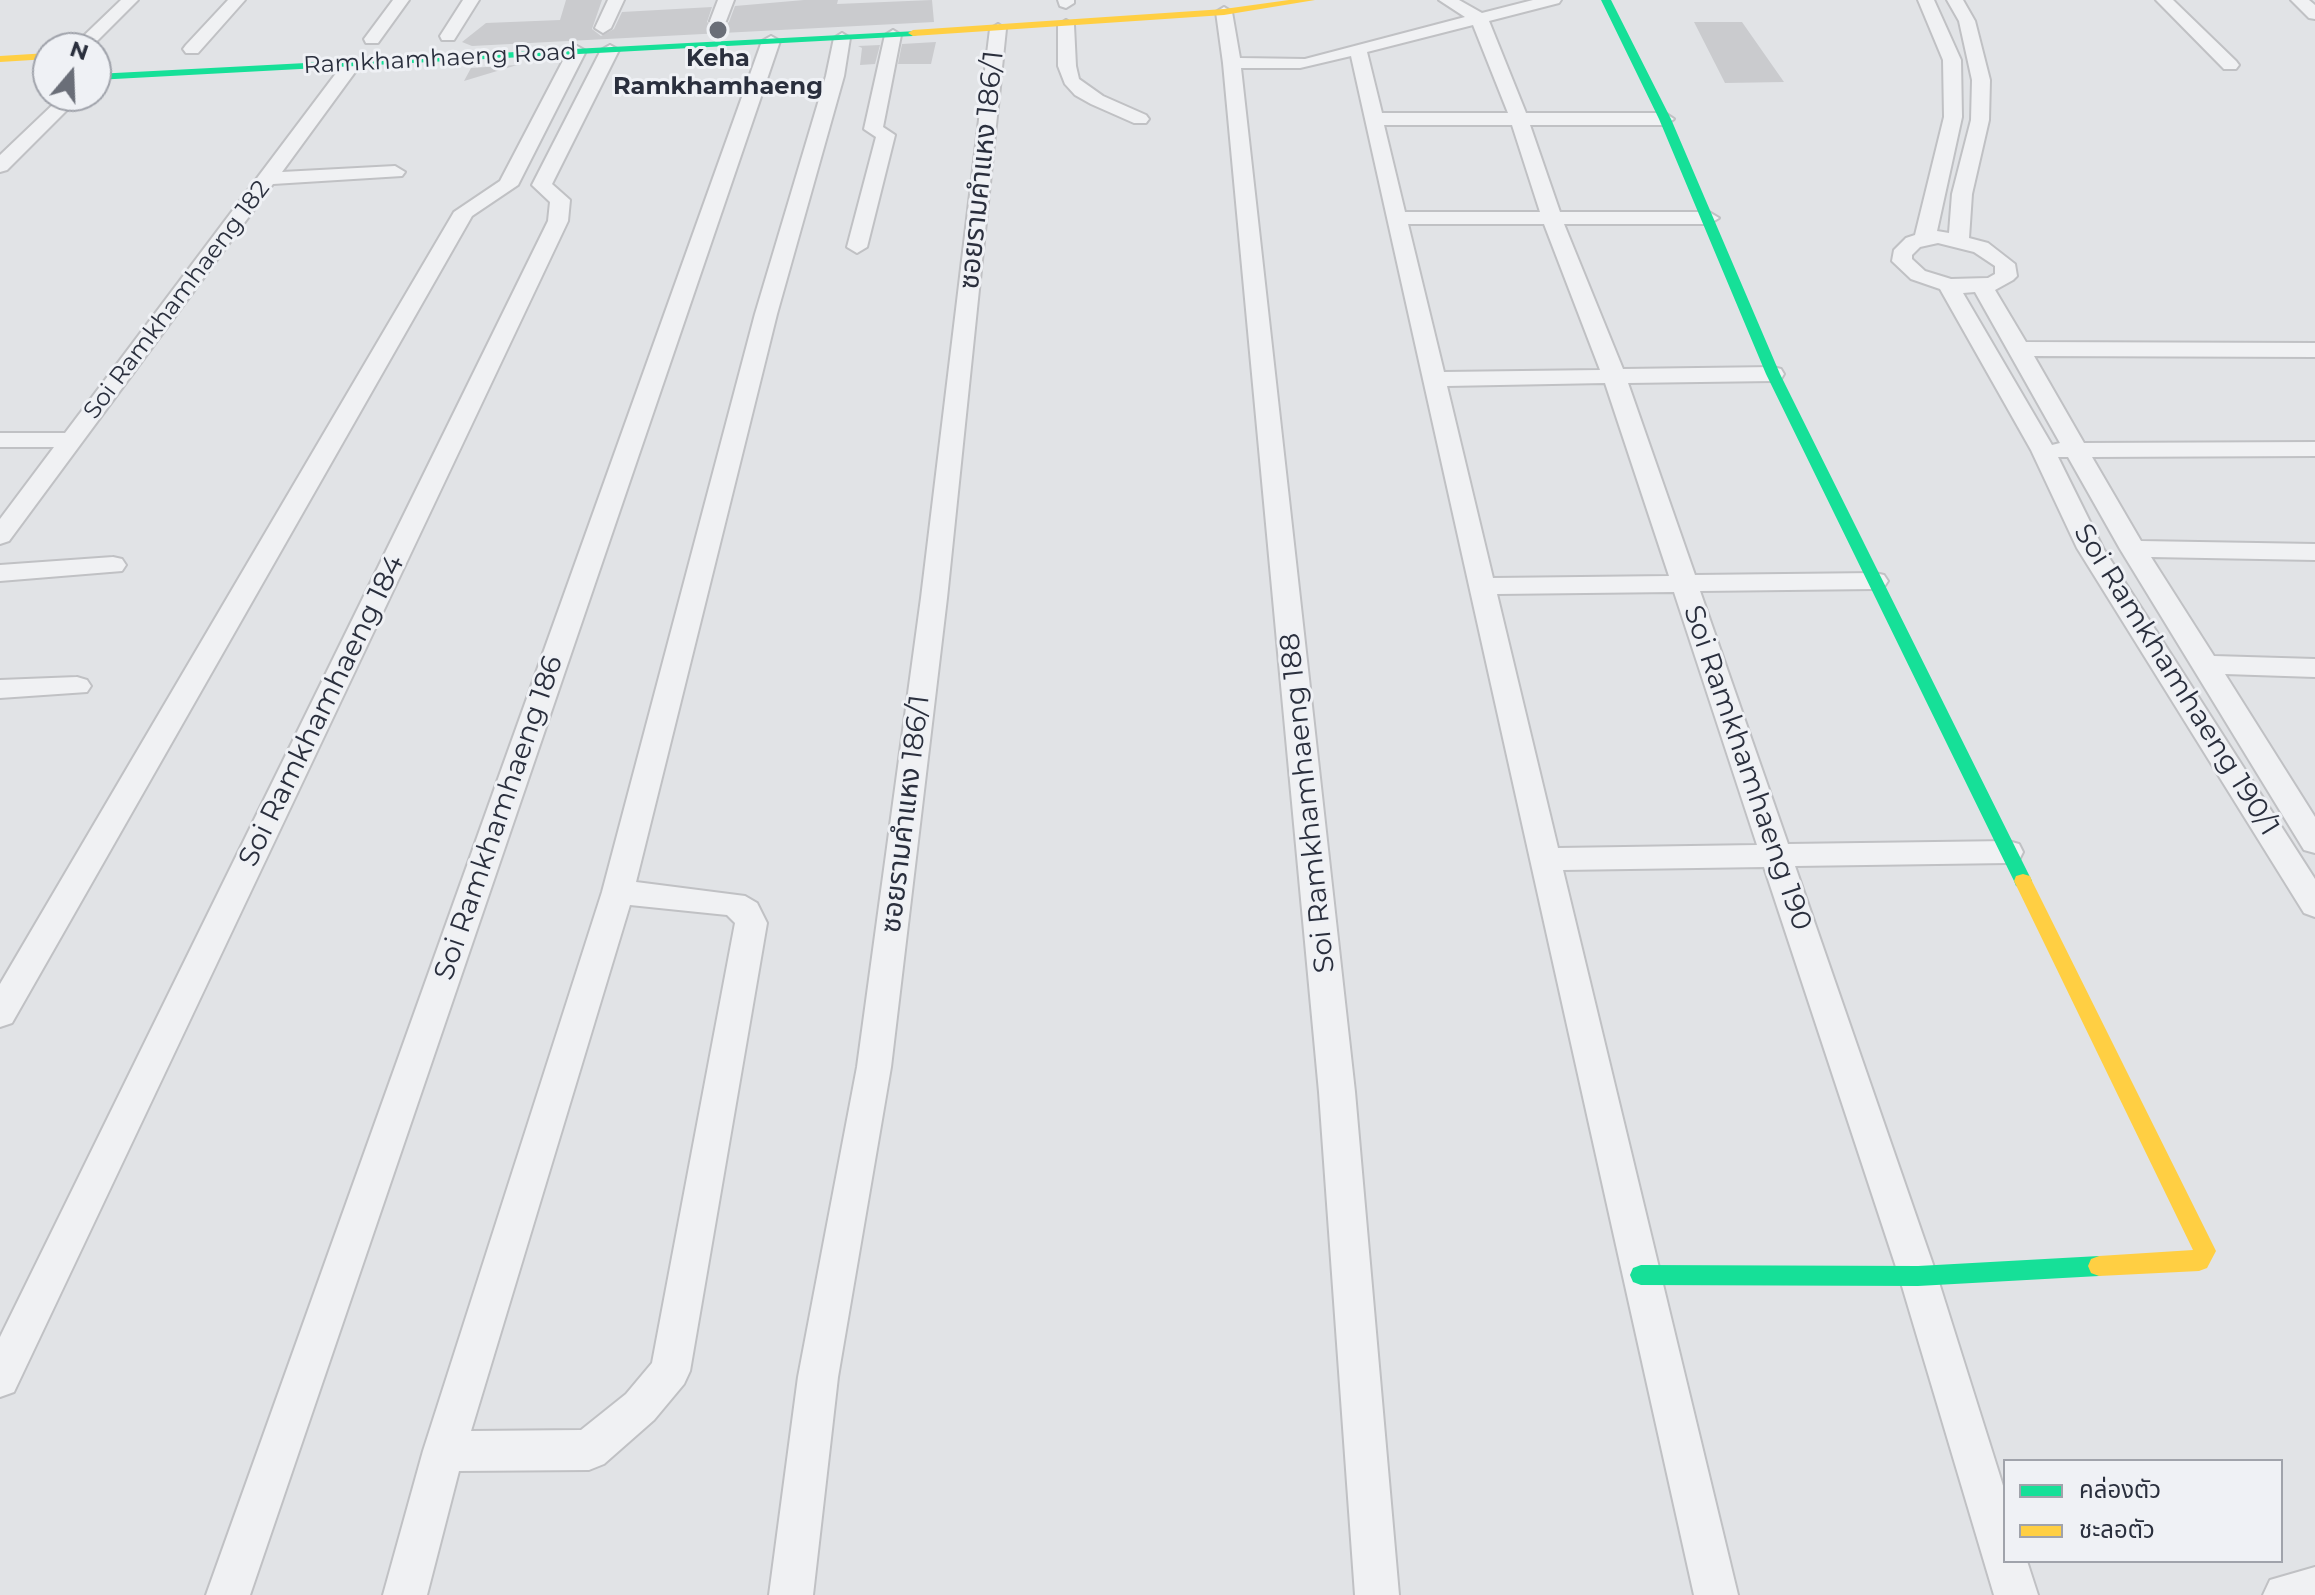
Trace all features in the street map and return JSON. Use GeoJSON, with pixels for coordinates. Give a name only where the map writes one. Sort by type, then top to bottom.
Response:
{"type":"FeatureCollection","features":[{"type":"Feature","properties":{"kind":"street"},"geometry":{"type":"LineString","coordinates":[[97,32],[130,0]]}},
{"type":"Feature","properties":{"kind":"street"},"geometry":{"type":"LineString","coordinates":[[184,49],[237,0]]}},
{"type":"Feature","properties":{"kind":"street"},"geometry":{"type":"LineString","coordinates":[[365,39],[401,0]]}},
{"type":"Feature","properties":{"kind":"street"},"geometry":{"type":"LineString","coordinates":[[440,36],[471,0]]}},
{"type":"Feature","properties":{"kind":"street"},"geometry":{"type":"LineString","coordinates":[[603,28],[616,0]]}},
{"type":"Feature","properties":{"kind":"street"},"geometry":{"type":"LineString","coordinates":[[719,21],[726,0]]}},
{"type":"Feature","properties":{"kind":"street","name":"Ramkhamhaeng Road"},"geometry":{"type":"LineString","coordinates":[[112,76],[1066,25],[1224,12],[1310,0]]}},
{"type":"Feature","properties":{"kind":"street"},"geometry":{"type":"LineString","coordinates":[[1447,0],[1479,18]]}},
{"type":"Feature","properties":{"kind":"street"},"geometry":{"type":"LineString","coordinates":[[1232,63],[1306,62],[1553,0]]}},
{"type":"Feature","properties":{"kind":"street"},"geometry":{"type":"LineString","coordinates":[[1606,0],[1665,119],[1773,374],[2205,1251],[2199,1261],[1918,1276],[1641,1275]]}},
{"type":"Feature","properties":{"kind":"street"},"geometry":{"type":"LineString","coordinates":[[1925,239],[1936,180],[1953,117],[1952,60],[1926,0]]}},
{"type":"Feature","properties":{"kind":"street"},"geometry":{"type":"LineString","coordinates":[[1955,0],[1971,31],[1981,80],[1980,120],[1962,194],[1959,240]]}},
{"type":"Feature","properties":{"kind":"street"},"geometry":{"type":"LineString","coordinates":[[2164,0],[2230,65]]}},
{"type":"Feature","properties":{"kind":"street"},"geometry":{"type":"LineString","coordinates":[[2299,0],[2315,14]]}},
{"type":"Feature","properties":{"kind":"street","name":"Soi Ramkhamhaeng 188"},"geometry":{"type":"LineString","coordinates":[[1224,12],[1232,63],[1337,1092],[1377,1595]]}},
{"type":"Feature","properties":{"kind":"street","name":"Soi Ramkhamhaeng 190"},"geometry":{"type":"LineString","coordinates":[[1479,18],[1519,119],[1551,216],[1615,378],[1918,1276],[2003,1553]]}},
{"type":"Feature","properties":{"kind":"street"},"geometry":{"type":"LineString","coordinates":[[1066,25],[1067,66],[1071,80],[1081,91],[1140,119]]}},
{"type":"Feature","properties":{"kind":"street","name":"ซอยรามคำแหง 186/1"},"geometry":{"type":"LineString","coordinates":[[791,1595],[818,1377],[874,1067],[934,598],[998,29]]}},
{"type":"Feature","properties":{"kind":"street","name":"Ramkhamhaeng Road"},"geometry":{"type":"LineString","coordinates":[[440,36],[479,34]]}},
{"type":"Feature","properties":{"kind":"street"},"geometry":{"type":"LineString","coordinates":[[857,247],[886,135],[873,129],[893,35]]}},
{"type":"Feature","properties":{"kind":"street","name":"Ramkhamhaeng Road"},"geometry":{"type":"LineString","coordinates":[[365,39],[402,38]]}},
{"type":"Feature","properties":{"kind":"street"},"geometry":{"type":"LineString","coordinates":[[405,1595],[444,1451],[618,892],[766,314],[835,76],[842,38]]}},
{"type":"Feature","properties":{"kind":"street","name":"Soi Ramkhamhaeng 186"},"geometry":{"type":"LineString","coordinates":[[228,1595],[771,41]]}},
{"type":"Feature","properties":{"kind":"street"},"geometry":{"type":"LineString","coordinates":[[184,49],[219,47]]}},
{"type":"Feature","properties":{"kind":"street"},"geometry":{"type":"LineString","coordinates":[[508,185],[542,185],[579,117],[610,50]]}},
{"type":"Feature","properties":{"kind":"street"},"geometry":{"type":"LineString","coordinates":[[0,1014],[464,212],[508,185],[577,51]]}},
{"type":"Feature","properties":{"kind":"street"},"geometry":{"type":"LineString","coordinates":[[1358,51],[1716,1595]]}},
{"type":"Feature","properties":{"kind":"street"},"geometry":{"type":"LineString","coordinates":[[0,59],[32,57]]}},
{"type":"Feature","properties":{"kind":"street","name":"Soi Ramkhamhaeng 182"},"geometry":{"type":"LineString","coordinates":[[1,533],[352,64]]}},
{"type":"Feature","properties":{"kind":"street"},"geometry":{"type":"LineString","coordinates":[[0,166],[56,112]]}},
{"type":"Feature","properties":{"kind":"street"},"geometry":{"type":"LineString","coordinates":[[545,117],[579,117]]}},
{"type":"Feature","properties":{"kind":"street"},"geometry":{"type":"LineString","coordinates":[[1376,119],[1665,119]]}},
{"type":"Feature","properties":{"kind":"street"},"geometry":{"type":"LineString","coordinates":[[1945,150],[1973,154]]}},
{"type":"Feature","properties":{"kind":"street"},"geometry":{"type":"LineString","coordinates":[[268,178],[395,172]]}},
{"type":"Feature","properties":{"kind":"street","name":"Soi Ramkhamhaeng 184"},"geometry":{"type":"LineString","coordinates":[[0,1379],[558,221],[560,200],[542,185]]}},
{"type":"Feature","properties":{"kind":"street"},"geometry":{"type":"LineString","coordinates":[[1396,218],[1709,218]]}},
{"type":"Feature","properties":{"kind":"street"},"geometry":{"type":"LineString","coordinates":[[1925,239],[1959,240],[1992,252],[2005,264],[2006,276],[1983,287],[1948,285],[1918,275],[1902,261],[1901,254],[1905,247],[1925,239]]}},
{"type":"Feature","properties":{"kind":"street","name":"Soi Ramkhamhaeng 190/1"},"geometry":{"type":"LineString","coordinates":[[1948,285],[2043,450],[2090,548],[2315,905]]}},
{"type":"Feature","properties":{"kind":"street","name":"Soi Ramkhamhaeng 190/1"},"geometry":{"type":"LineString","coordinates":[[1983,287],[2133,549],[2315,842]]}},
{"type":"Feature","properties":{"kind":"street"},"geometry":{"type":"LineString","coordinates":[[2018,349],[2315,350]]}},
{"type":"Feature","properties":{"kind":"street"},"geometry":{"type":"LineString","coordinates":[[1433,379],[1773,374]]}},
{"type":"Feature","properties":{"kind":"street"},"geometry":{"type":"LineString","coordinates":[[0,440],[72,440]]}},
{"type":"Feature","properties":{"kind":"street"},"geometry":{"type":"LineString","coordinates":[[2043,450],[2315,449]]}},
{"type":"Feature","properties":{"kind":"street"},"geometry":{"type":"LineString","coordinates":[[2133,549],[2315,552]]}},
{"type":"Feature","properties":{"kind":"street"},"geometry":{"type":"LineString","coordinates":[[0,573],[113,565]]}},
{"type":"Feature","properties":{"kind":"street"},"geometry":{"type":"LineString","coordinates":[[1481,586],[1875,581]]}},
{"type":"Feature","properties":{"kind":"street"},"geometry":{"type":"LineString","coordinates":[[2204,665],[2315,668]]}},
{"type":"Feature","properties":{"kind":"street"},"geometry":{"type":"LineString","coordinates":[[0,689],[77,686]]}},
{"type":"Feature","properties":{"kind":"street"},"geometry":{"type":"LineString","coordinates":[[2284,796],[2315,797]]}},
{"type":"Feature","properties":{"kind":"street"},"geometry":{"type":"LineString","coordinates":[[1544,859],[2008,852]]}},
{"type":"Feature","properties":{"kind":"street"},"geometry":{"type":"LineString","coordinates":[[444,1451],[589,1450],[640,1407],[670,1371],[751,923],[746,911],[734,904],[618,892]]}},
{"type":"Feature","properties":{"kind":"street","name":"Soi Ramkhamhaeng 190"},"geometry":{"type":"LineString","coordinates":[[2006,1563],[2016,1595]]}},
{"type":"Feature","properties":{"kind":"street"},"geometry":{"type":"LineString","coordinates":[[2285,1595],[2315,1589]]}},
{"type":"Feature","properties":{"kind":"building"},"geometry":{"type":"Polygon","coordinates":[[[566,0],[602,0],[592,29],[601,36],[614,29],[622,12],[712,7],[707,22],[720,29],[729,22],[735,6],[804,0],[838,0],[837,4],[932,0],[934,22],[472,46],[462,42],[486,23],[560,20],[566,0]]]}},
{"type":"Feature","properties":{"kind":"building"},"geometry":{"type":"Polygon","coordinates":[[[1694,22],[1742,22],[1784,82],[1725,83],[1694,22]]]}},
{"type":"Feature","properties":{"kind":"building"},"geometry":{"type":"Polygon","coordinates":[[[936,42],[931,64],[898,64],[902,44],[936,42]]]}},
{"type":"Feature","properties":{"kind":"building"},"geometry":{"type":"Polygon","coordinates":[[[880,45],[875,64],[860,65],[862,48],[858,46],[880,45]]]}},
{"type":"Feature","properties":{"kind":"building"},"geometry":{"type":"Polygon","coordinates":[[[517,65],[464,81],[471,68],[517,65]]]}},
{"type":"Feature","properties":{"kind":"traffic: fast"},"geometry":{"type":"LineString","coordinates":[[1606,0],[1665,119],[1773,374],[2023,881]]}},
{"type":"Feature","properties":{"kind":"traffic: fast"},"geometry":{"type":"LineString","coordinates":[[112,76],[913,33]]}},
{"type":"Feature","properties":{"kind":"traffic: fast"},"geometry":{"type":"LineString","coordinates":[[1641,1275],[1918,1276],[2099,1266]]}},
{"type":"Feature","properties":{"kind":"traffic: slow"},"geometry":{"type":"LineString","coordinates":[[913,33],[1224,12],[1310,0]]}},
{"type":"Feature","properties":{"kind":"traffic: slow"},"geometry":{"type":"LineString","coordinates":[[0,59],[32,57]]}},
{"type":"Feature","properties":{"kind":"traffic: slow"},"geometry":{"type":"LineString","coordinates":[[2023,881],[2205,1251],[2199,1261],[2099,1266]]}},
{"type":"Feature","properties":{"kind":"place","name":"Keha Ramkhamhaeng"},"geometry":{"type":"Point","coordinates":[718,30]}}]}
